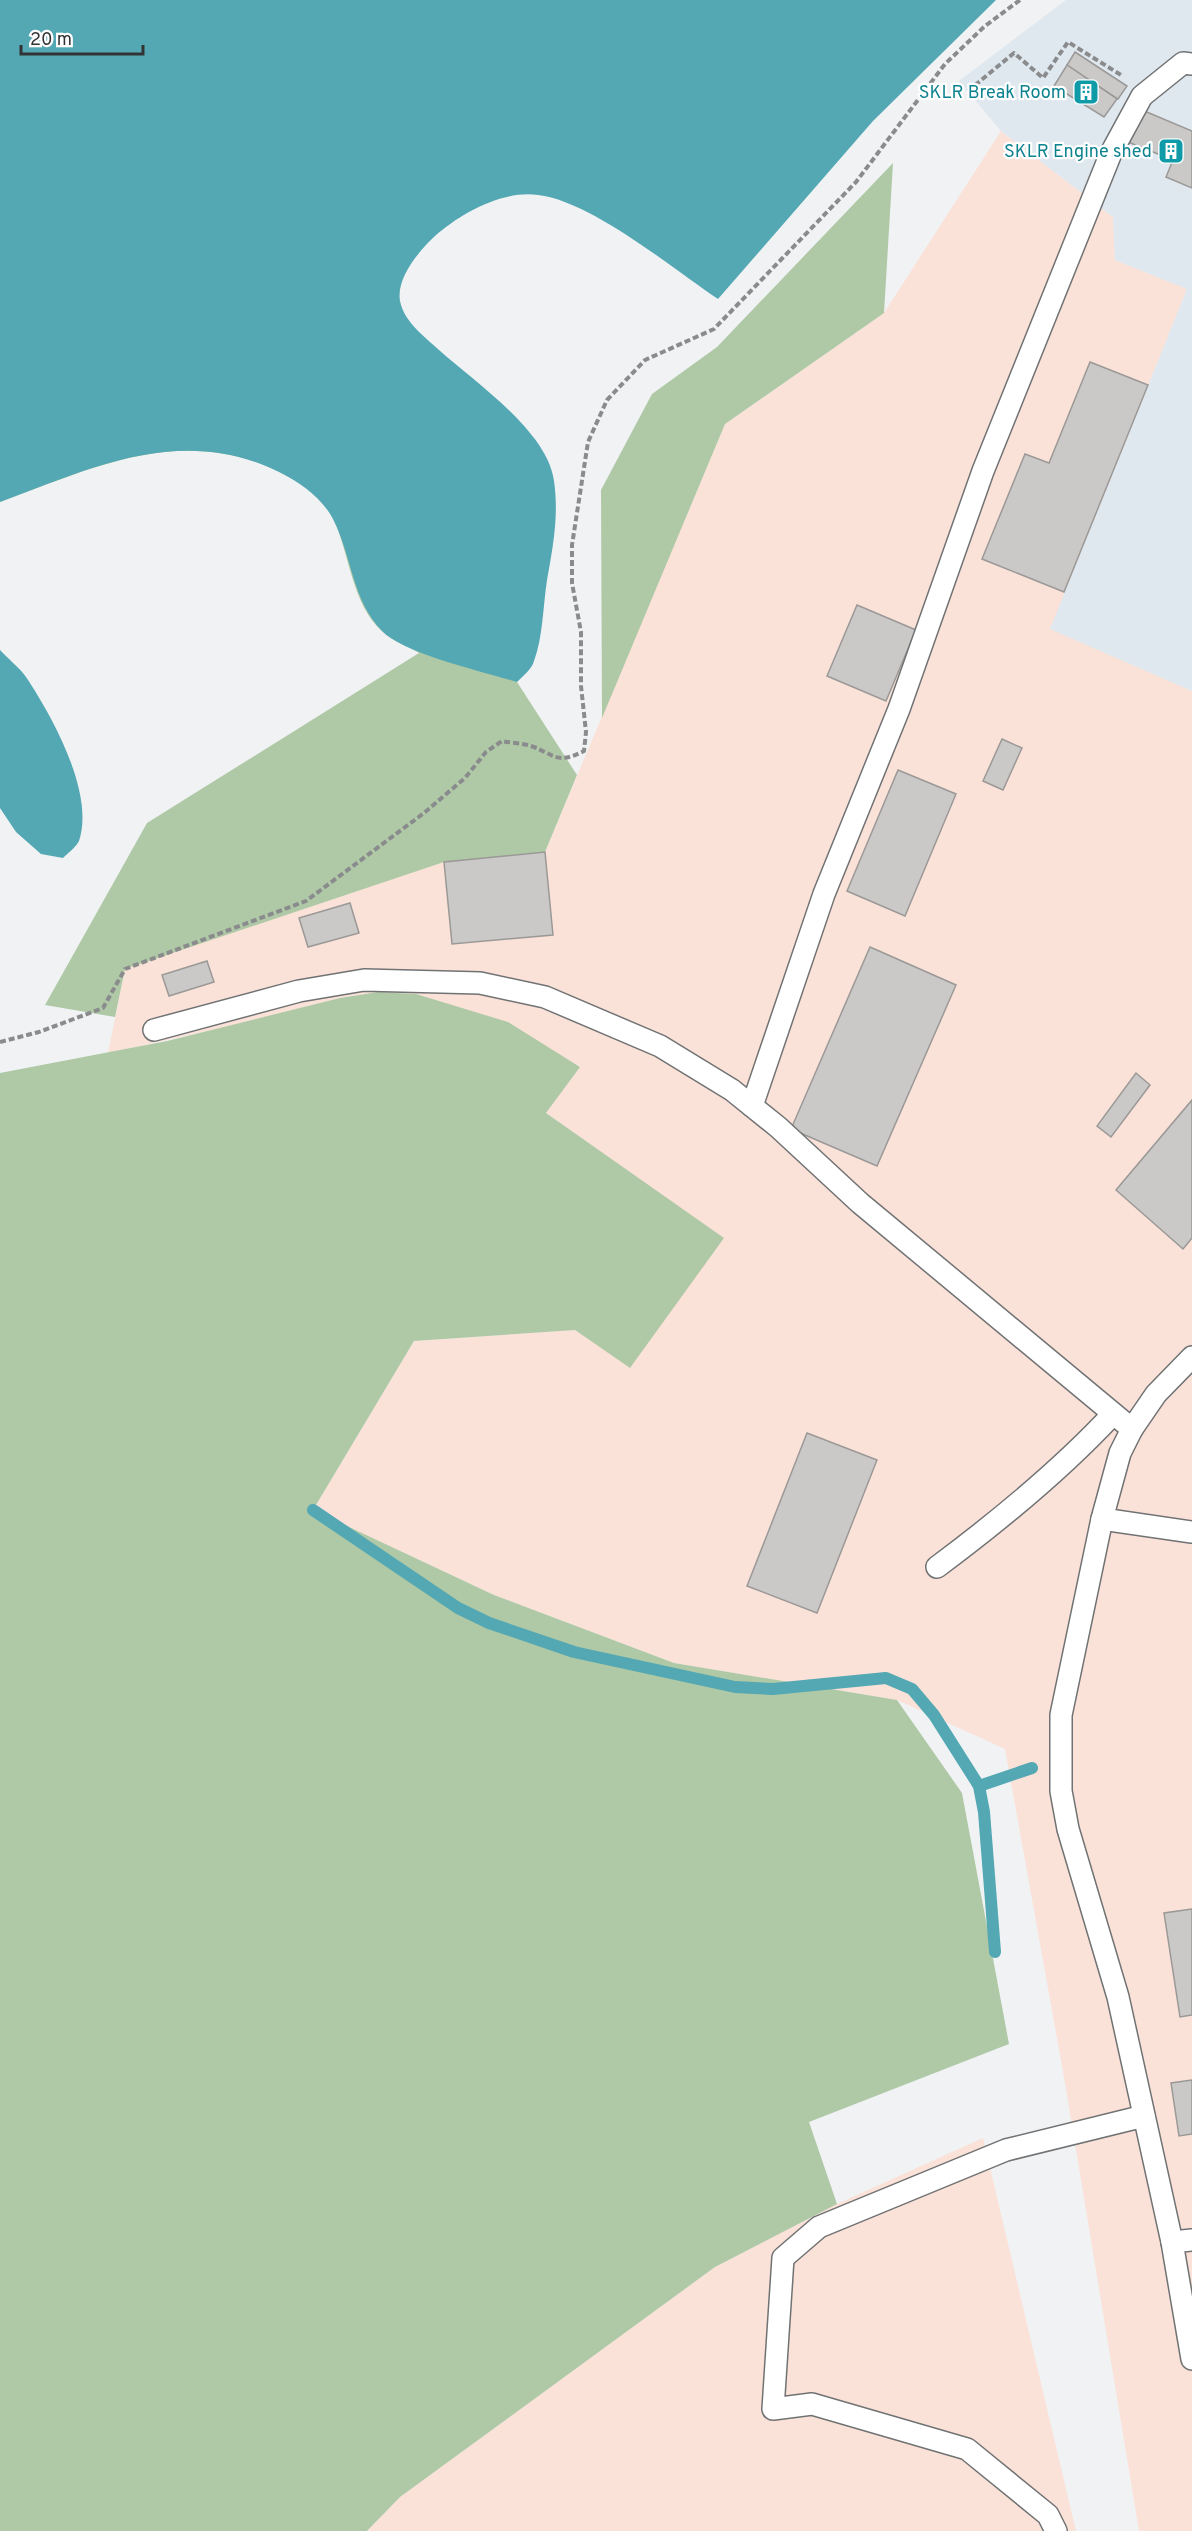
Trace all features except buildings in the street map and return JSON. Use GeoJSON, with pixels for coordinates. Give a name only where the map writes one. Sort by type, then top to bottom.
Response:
{"type":"FeatureCollection","features":[{"type":"Feature","properties":{"kind":"lane"},"geometry":{"type":"LineString","coordinates":[[752,1106],[815,920],[899,709],[983,471],[1111,153],[1142,96],[1183,63],[1192,64]]}},
{"type":"Feature","properties":{"kind":"lane"},"geometry":{"type":"LineString","coordinates":[[154,1030],[337,983],[433,980],[480,983],[545,997],[642,1037],[688,1061],[752,1106],[860,1203],[1132,1429]]}},
{"type":"Feature","properties":{"kind":"lane"},"geometry":{"type":"LineString","coordinates":[[1192,1357],[1156,1394],[1132,1429],[1120,1454],[1102,1519],[1064,1692],[1059,1769],[1068,1829],[1118,1997],[1144,2116],[1182,2241],[1192,2359]]}},
{"type":"Feature","properties":{"kind":"lane"},"geometry":{"type":"LineString","coordinates":[[937,1567],[985,1531],[1070,1460],[1113,1414]]}},
{"type":"Feature","properties":{"kind":"lane"},"geometry":{"type":"LineString","coordinates":[[1102,1519],[1192,1532]]}},
{"type":"Feature","properties":{"kind":"lane"},"geometry":{"type":"LineString","coordinates":[[1056,2531],[1048,2516],[967,2449],[813,2404],[773,2409],[783,2258],[819,2227],[1006,2150],[1144,2116]]}},
{"type":"Feature","properties":{"kind":"path"},"geometry":{"type":"LineString","coordinates":[[0,1042],[39,1032],[103,1008],[125,969],[306,902],[424,813],[465,778],[486,752],[502,741],[530,746],[549,757],[567,759],[584,751],[581,632],[572,583],[572,545],[588,442],[607,400],[645,360],[714,329],[856,182],[945,64],[985,26],[1020,0]]}},
{"type":"Feature","properties":{"kind":"path"},"geometry":{"type":"LineString","coordinates":[[968,91],[1014,52],[1043,78],[1068,42],[1148,91]]}},
{"type":"Feature","properties":{"kind":"shaded area"},"geometry":{"type":"Polygon","coordinates":[[[1066,0],[1192,0],[1192,691],[1050,629],[1187,289],[1115,260],[1113,217],[1001,131],[959,81],[1066,0]]]}},
{"type":"Feature","properties":{"kind":"shaded area"},"geometry":{"type":"Polygon","coordinates":[[[1001,131],[1113,217],[1115,260],[1187,289],[1051,629],[1192,691],[1192,2531],[1139,2531],[1065,2083],[1005,1749],[897,1700],[674,1663],[494,1595],[313,1510],[414,1341],[575,1330],[630,1367],[723,1238],[546,1113],[580,1066],[416,994],[378,992],[340,998],[226,1027],[108,1053],[125,969],[231,929],[444,862],[545,852],[725,424],[884,313],[1001,131]]]}},
{"type":"Feature","properties":{"kind":"shaded area"},"geometry":{"type":"Polygon","coordinates":[[[983,2138],[1076,2531],[367,2531],[400,2497],[715,2267],[837,2204],[983,2138]]]}},
{"type":"Feature","properties":{"kind":"green space"},"geometry":{"type":"Polygon","coordinates":[[[893,163],[884,313],[725,424],[602,718],[601,490],[652,394],[717,347],[893,163]]]}},
{"type":"Feature","properties":{"kind":"green space"},"geometry":{"type":"Polygon","coordinates":[[[0,201],[471,622],[517,682],[577,775],[545,852],[444,862],[125,969],[115,1017],[45,1005],[147,823],[419,653],[395,641],[373,621],[358,594],[334,520],[324,505],[311,492],[288,476],[244,458],[208,452],[173,451],[138,456],[104,464],[0,502],[0,201]]]}},
{"type":"Feature","properties":{"kind":"green space"},"geometry":{"type":"Polygon","coordinates":[[[378,992],[416,994],[508,1022],[580,1067],[546,1113],[724,1238],[630,1368],[575,1330],[414,1341],[313,1510],[494,1595],[674,1663],[897,1700],[962,1793],[1009,2044],[809,2122],[837,2204],[715,2267],[400,2497],[367,2531],[0,2531],[0,1073],[167,1041],[340,998],[378,992]]]}},
{"type":"Feature","properties":{"kind":"water"},"geometry":{"type":"Polygon","coordinates":[[[0,0],[996,0],[873,121],[718,299],[606,222],[582,209],[538,195],[511,196],[483,205],[445,227],[416,257],[405,274],[400,292],[402,309],[406,316],[439,350],[508,409],[524,426],[539,444],[549,463],[554,481],[555,531],[539,642],[533,664],[517,682],[426,655],[382,631],[364,606],[339,533],[323,504],[310,491],[287,476],[243,458],[208,452],[173,451],[138,456],[104,464],[0,502],[0,0]]]}},
{"type":"Feature","properties":{"kind":"water"},"geometry":{"type":"Polygon","coordinates":[[[0,650],[23,673],[48,712],[76,778],[81,801],[82,822],[79,841],[63,858],[41,854],[16,832],[0,808],[0,650]]]}},
{"type":"Feature","properties":{"kind":"waterway"},"geometry":{"type":"LineString","coordinates":[[313,1510],[458,1608],[489,1623],[574,1652],[735,1687],[773,1689],[886,1678],[912,1689],[934,1715],[979,1786],[984,1812],[995,1952]]}},
{"type":"Feature","properties":{"kind":"waterway"},"geometry":{"type":"LineString","coordinates":[[979,1786],[1032,1768]]}},
{"type":"Feature","properties":{"kind":"place","name":"SKLR Break Room"},"geometry":{"type":"Point","coordinates":[1086,92]}},
{"type":"Feature","properties":{"kind":"place","name":"SKLR Engine shed"},"geometry":{"type":"Point","coordinates":[1171,151]}}]}
